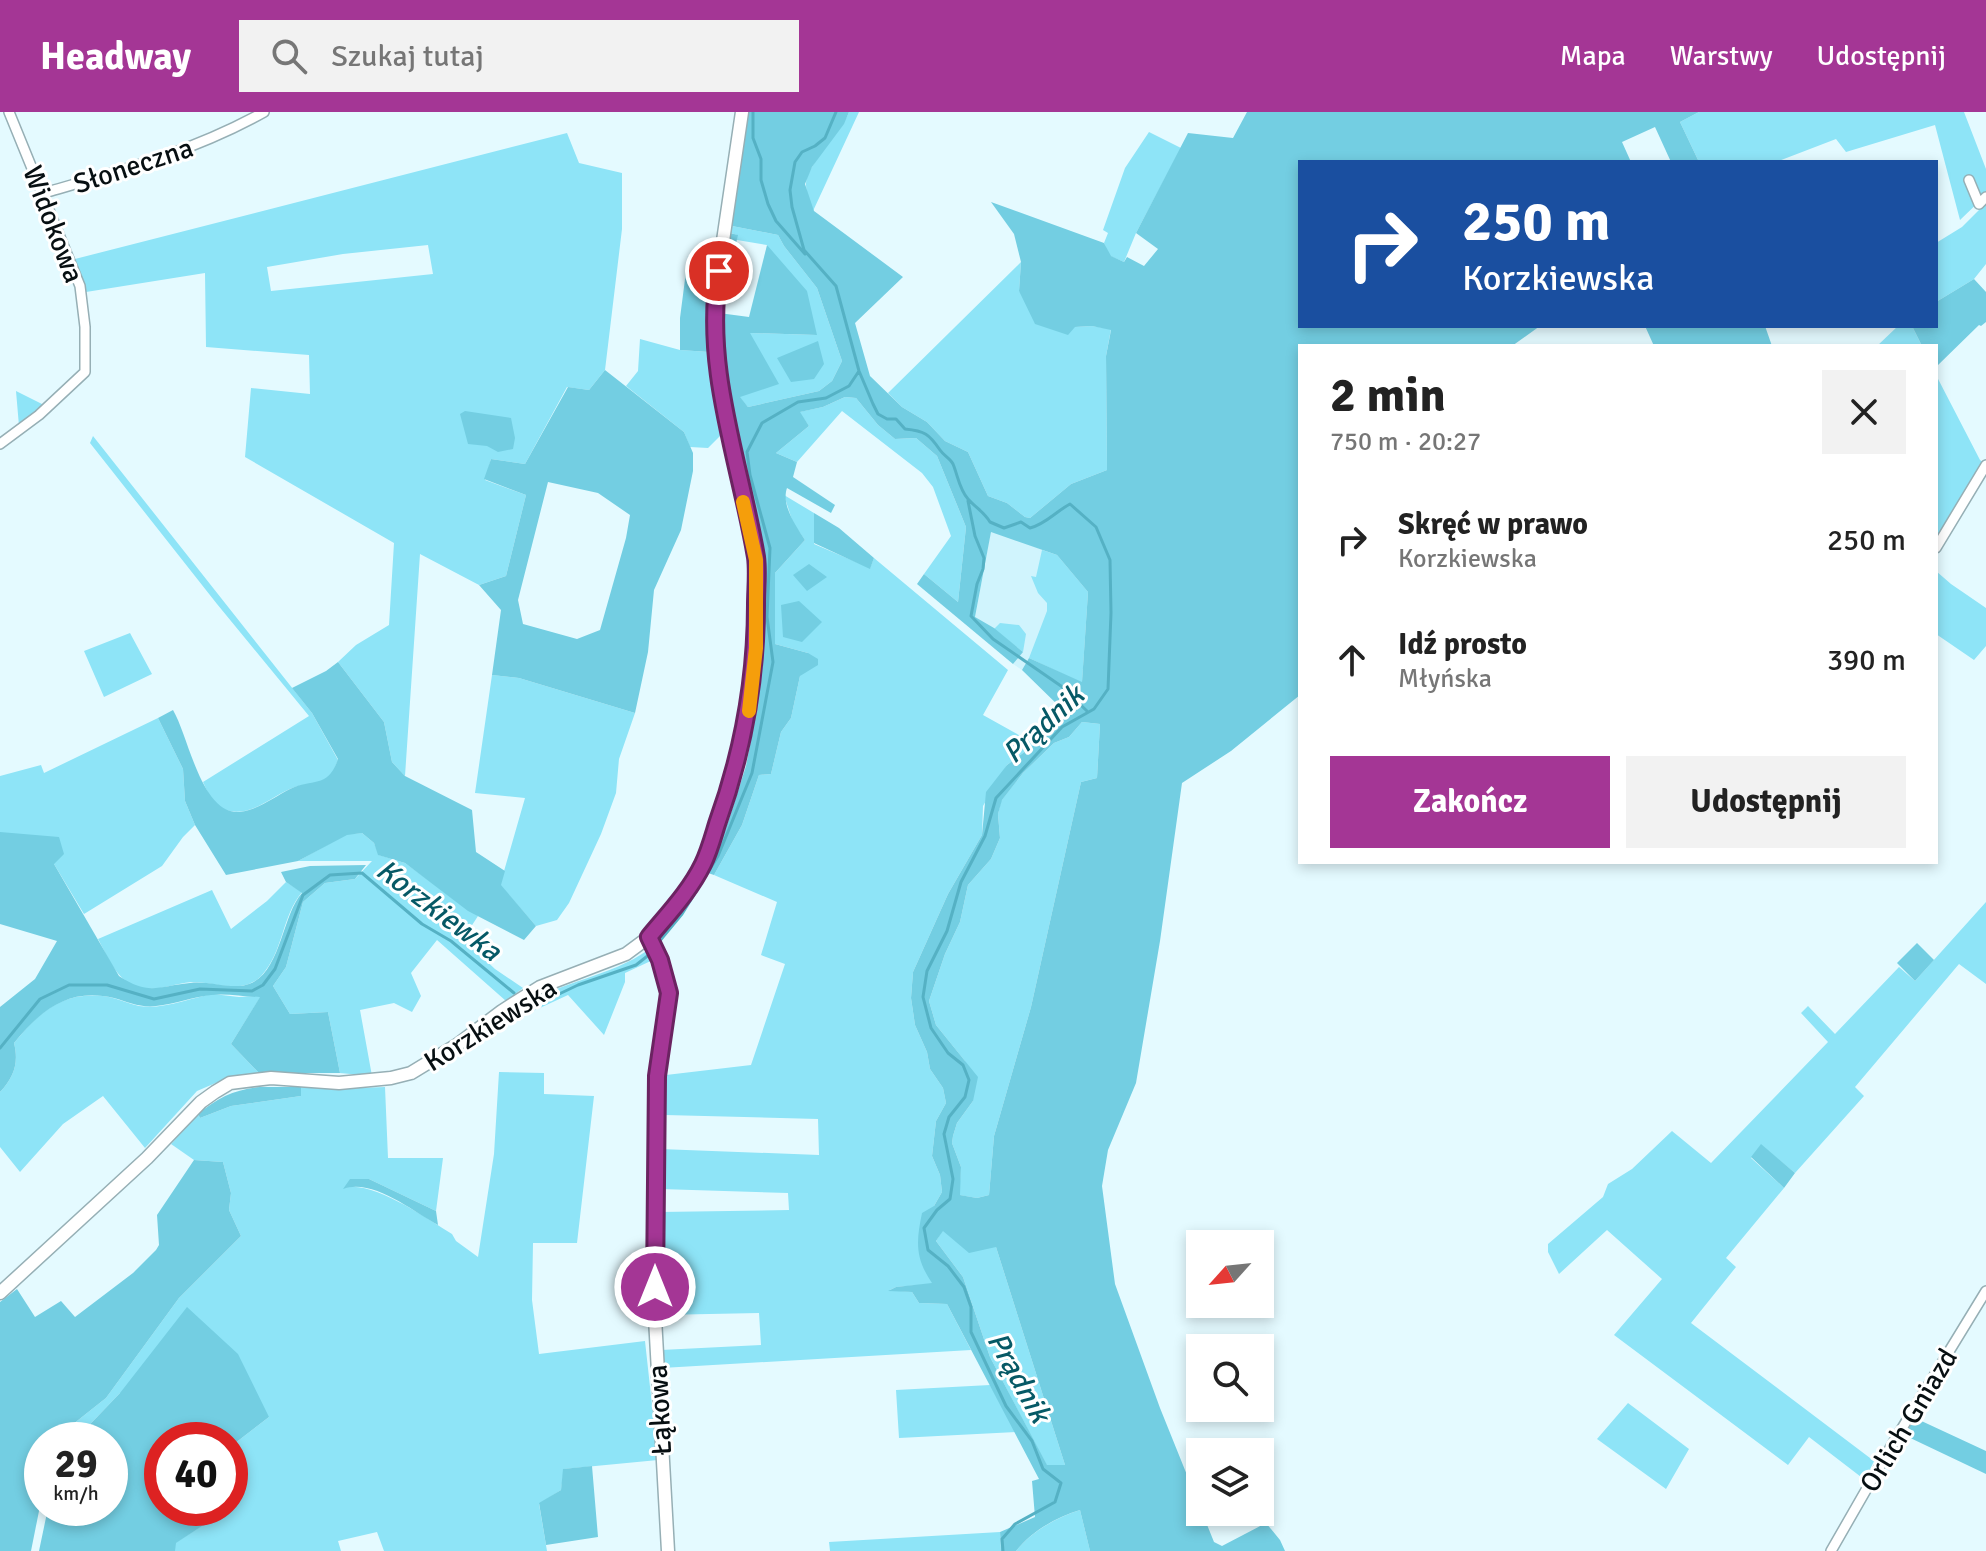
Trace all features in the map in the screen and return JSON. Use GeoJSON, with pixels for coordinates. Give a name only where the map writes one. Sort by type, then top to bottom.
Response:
{"type":"FeatureCollection","features":[{"type":"Feature","properties":{"kind":"street","name":"Widokowa"},"geometry":{"type":"LineString","coordinates":[[0,444],[47,409],[85,372],[85,327],[80,286],[9,112]]}},
{"type":"Feature","properties":{"kind":"street","name":"Słoneczna"},"geometry":{"type":"LineString","coordinates":[[44,193],[165,158],[228,132],[264,112]]}},
{"type":"Feature","properties":{"kind":"street","name":"Korzkiewska"},"geometry":{"type":"LineString","coordinates":[[0,1293],[147,1158],[201,1102],[230,1083],[271,1078],[339,1083],[411,1073],[540,987],[626,954],[649,937],[687,891],[704,864],[732,784],[750,710],[756,648],[756,560],[725,418],[715,354],[715,295],[742,112]]}},
{"type":"Feature","properties":{"kind":"street"},"geometry":{"type":"LineString","coordinates":[[1969,180],[1979,204],[1986,197]]}},
{"type":"Feature","properties":{"kind":"street"},"geometry":{"type":"LineString","coordinates":[[1938,545],[1986,465]]}},
{"type":"Feature","properties":{"kind":"street","name":"Łąkowa"},"geometry":{"type":"LineString","coordinates":[[649,937],[660,960],[669,993],[657,1076],[655,1287],[668,1551]]}},
{"type":"Feature","properties":{"kind":"street","name":"Orlich Gniazd"},"geometry":{"type":"LineString","coordinates":[[1831,1551],[1986,1291]]}},
{"type":"Feature","properties":{"kind":"shaded area"},"geometry":{"type":"Polygon","coordinates":[[[748,112],[849,112],[844,124],[812,167],[805,184],[814,211],[903,277],[855,323],[870,376],[902,407],[927,422],[945,441],[968,452],[988,496],[1007,503],[1030,518],[1071,484],[1107,470],[1106,356],[1111,330],[1092,326],[1075,327],[1068,335],[1035,324],[1019,291],[1021,262],[1014,234],[991,202],[1104,243],[1111,256],[1124,262],[1127,257],[1144,266],[1158,249],[1136,233],[1188,133],[1233,138],[1247,112],[1699,112],[1680,122],[1698,160],[1670,160],[1655,127],[1622,142],[1630,160],[1298,160],[1298,328],[1537,328],[1515,344],[1298,344],[1298,697],[1231,751],[1182,783],[1136,1083],[1108,1150],[1102,1186],[1115,1284],[1186,1473],[1186,1526],[1208,1526],[1214,1542],[1222,1546],[1260,1526],[1268,1526],[1285,1551],[1090,1551],[1080,1510],[1045,1526],[1016,1551],[1001,1551],[1000,1532],[1035,1517],[1032,1481],[1039,1479],[947,1304],[919,1303],[912,1292],[888,1291],[896,1287],[932,1283],[920,1258],[919,1233],[922,1213],[934,1206],[942,1192],[940,1175],[932,1156],[936,1121],[946,1103],[943,1088],[930,1069],[927,1052],[915,1025],[911,998],[913,972],[948,894],[982,835],[986,792],[1007,765],[1035,744],[1066,713],[1022,670],[1029,658],[1082,682],[1088,592],[1057,555],[991,532],[975,617],[1023,652],[1013,664],[917,584],[924,574],[958,602],[966,527],[937,456],[916,438],[895,439],[878,425],[856,398],[845,397],[823,407],[800,412],[809,426],[776,453],[797,462],[793,477],[835,505],[831,513],[787,488],[788,508],[805,540],[775,573],[775,644],[808,653],[818,659],[818,665],[800,676],[791,718],[781,732],[771,774],[759,775],[742,825],[714,875],[705,872],[728,822],[746,766],[758,702],[762,575],[718,356],[719,313],[749,317],[767,245],[807,291],[817,335],[750,333],[779,384],[740,397],[748,407],[819,391],[832,381],[842,361],[817,288],[778,235],[732,226],[736,179],[748,112]],[[1082,722],[1069,737],[1054,743],[1023,773],[1002,800],[998,814],[1000,838],[991,859],[968,885],[960,922],[929,1001],[936,1025],[978,1077],[973,1101],[957,1123],[953,1136],[952,1143],[961,1167],[960,1195],[977,1198],[989,1195],[994,1136],[1031,1007],[1081,782],[1097,778],[1100,724],[1082,722]],[[943,1231],[936,1241],[963,1277],[990,1357],[1047,1465],[1065,1465],[996,1247],[969,1253],[943,1231]]]}},
{"type":"Feature","properties":{"kind":"shaded area"},"geometry":{"type":"Polygon","coordinates":[[[849,112],[859,112],[813,211],[806,188],[807,177],[849,112]]]}},
{"type":"Feature","properties":{"kind":"shaded area"},"geometry":{"type":"Polygon","coordinates":[[[1699,112],[1964,112],[1986,169],[1986,195],[1960,220],[1935,125],[1846,152],[1836,139],[1781,160],[1698,160],[1680,122],[1699,112]]]}},
{"type":"Feature","properties":{"kind":"shaded area"},"geometry":{"type":"Polygon","coordinates":[[[1149,132],[1181,148],[1124,262],[1110,256],[1104,243],[1108,233],[1103,230],[1125,168],[1149,132]]]}},
{"type":"Feature","properties":{"kind":"shaded area"},"geometry":{"type":"Polygon","coordinates":[[[567,133],[579,163],[622,173],[622,229],[605,370],[589,390],[567,387],[525,464],[491,459],[485,480],[526,495],[506,576],[479,585],[420,554],[405,776],[392,762],[384,722],[338,662],[356,645],[389,625],[394,543],[245,457],[251,388],[310,394],[309,355],[206,347],[205,273],[86,292],[75,259],[567,133]],[[428,245],[343,254],[267,267],[271,291],[433,274],[428,245]]]}},
{"type":"Feature","properties":{"kind":"shaded area"},"geometry":{"type":"Polygon","coordinates":[[[1986,203],[1986,264],[1974,279],[1938,301],[1938,242],[1962,227],[1986,203]]]}},
{"type":"Feature","properties":{"kind":"shaded area"},"geometry":{"type":"Polygon","coordinates":[[[732,226],[778,235],[817,288],[842,361],[832,381],[819,391],[748,407],[739,397],[750,333],[816,335],[767,245],[737,240],[737,235],[731,233],[732,226]]]}},
{"type":"Feature","properties":{"kind":"shaded area"},"geometry":{"type":"Polygon","coordinates":[[[730,233],[738,235],[732,261],[741,265],[737,284],[722,281],[730,233]]]}},
{"type":"Feature","properties":{"kind":"shaded area"},"geometry":{"type":"Polygon","coordinates":[[[688,256],[712,261],[708,301],[709,352],[680,350],[680,318],[688,256]]]}},
{"type":"Feature","properties":{"kind":"shaded area"},"geometry":{"type":"Polygon","coordinates":[[[1021,262],[1019,291],[1075,327],[1111,329],[1106,356],[1107,470],[1071,484],[1030,518],[1007,503],[988,496],[968,452],[945,441],[927,422],[902,407],[888,393],[1021,262]]]}},
{"type":"Feature","properties":{"kind":"shaded area"},"geometry":{"type":"Polygon","coordinates":[[[1974,279],[1986,292],[1986,322],[1979,325],[1938,365],[1938,344],[1921,344],[1913,328],[1938,328],[1938,301],[1974,279]]]}},
{"type":"Feature","properties":{"kind":"shaded area"},"geometry":{"type":"Polygon","coordinates":[[[1646,328],[1766,328],[1771,344],[1653,344],[1646,328]]]}},
{"type":"Feature","properties":{"kind":"shaded area"},"geometry":{"type":"Polygon","coordinates":[[[1896,328],[1913,328],[1921,344],[1879,344],[1896,328]]]}},
{"type":"Feature","properties":{"kind":"shaded area"},"geometry":{"type":"Polygon","coordinates":[[[640,339],[680,350],[709,352],[723,433],[708,448],[690,447],[684,432],[626,386],[638,371],[640,339]]]}},
{"type":"Feature","properties":{"kind":"shaded area"},"geometry":{"type":"Polygon","coordinates":[[[818,341],[824,364],[814,379],[791,382],[777,358],[818,341]]]}},
{"type":"Feature","properties":{"kind":"shaded area"},"geometry":{"type":"Polygon","coordinates":[[[605,370],[684,432],[693,453],[693,471],[681,530],[654,590],[648,652],[635,713],[519,678],[492,675],[501,610],[479,585],[506,576],[526,495],[484,479],[491,459],[525,464],[568,387],[589,390],[605,370]],[[548,482],[518,600],[523,624],[577,639],[600,630],[630,515],[598,493],[548,482]]]}},
{"type":"Feature","properties":{"kind":"shaded area"},"geometry":{"type":"Polygon","coordinates":[[[1938,379],[1980,460],[1986,464],[1986,473],[1938,551],[1938,379]]]}},
{"type":"Feature","properties":{"kind":"shaded area"},"geometry":{"type":"Polygon","coordinates":[[[16,391],[44,405],[19,426],[16,391]]]}},
{"type":"Feature","properties":{"kind":"shaded area"},"geometry":{"type":"Polygon","coordinates":[[[845,397],[856,398],[878,425],[895,439],[916,438],[937,456],[966,527],[958,602],[924,574],[951,536],[933,487],[922,473],[842,411],[797,462],[776,453],[809,426],[799,412],[823,407],[845,397]]]}},
{"type":"Feature","properties":{"kind":"shaded area"},"geometry":{"type":"Polygon","coordinates":[[[465,411],[511,418],[515,438],[513,449],[498,452],[487,446],[468,444],[460,414],[465,411]]]}},
{"type":"Feature","properties":{"kind":"shaded area"},"geometry":{"type":"Polygon","coordinates":[[[93,436],[312,713],[338,760],[328,778],[295,787],[245,811],[226,810],[212,799],[203,782],[309,716],[90,443],[93,436]]]}},
{"type":"Feature","properties":{"kind":"shaded area"},"geometry":{"type":"Polygon","coordinates":[[[784,495],[814,513],[814,544],[870,568],[874,558],[1008,670],[983,715],[1035,744],[1007,765],[983,806],[982,835],[948,894],[913,972],[911,998],[915,1025],[927,1052],[930,1069],[943,1088],[946,1103],[936,1121],[932,1156],[940,1175],[942,1192],[934,1206],[932,1284],[890,1290],[912,1292],[919,1303],[947,1304],[971,1350],[662,1368],[661,1350],[761,1345],[759,1313],[660,1315],[660,1212],[789,1210],[788,1193],[660,1189],[660,1149],[819,1155],[818,1119],[665,1115],[666,1075],[751,1065],[785,964],[761,955],[777,902],[714,875],[742,825],[759,775],[771,774],[781,732],[791,718],[808,653],[775,644],[775,573],[805,540],[793,523],[784,495]]]}},
{"type":"Feature","properties":{"kind":"shaded area"},"geometry":{"type":"Polygon","coordinates":[[[814,513],[839,528],[874,558],[870,569],[814,543],[814,513]]]}},
{"type":"Feature","properties":{"kind":"shaded area"},"geometry":{"type":"Polygon","coordinates":[[[991,531],[1057,555],[1088,592],[1029,658],[1022,670],[1013,664],[1023,651],[975,618],[991,531]]]}},
{"type":"Feature","properties":{"kind":"shaded area"},"geometry":{"type":"Polygon","coordinates":[[[1042,550],[1057,555],[1088,592],[1082,683],[1029,658],[1047,611],[1047,603],[1038,593],[1031,576],[1036,577],[1042,550]]]}},
{"type":"Feature","properties":{"kind":"shaded area"},"geometry":{"type":"Polygon","coordinates":[[[809,564],[827,577],[807,591],[793,575],[809,564]]]}},
{"type":"Feature","properties":{"kind":"shaded area"},"geometry":{"type":"Polygon","coordinates":[[[1938,573],[1986,608],[1986,646],[1974,660],[1938,635],[1938,573]]]}},
{"type":"Feature","properties":{"kind":"shaded area"},"geometry":{"type":"Polygon","coordinates":[[[799,601],[822,622],[802,642],[783,637],[781,605],[799,601]]]}},
{"type":"Feature","properties":{"kind":"shaded area"},"geometry":{"type":"Polygon","coordinates":[[[1000,623],[1019,625],[1026,634],[1023,652],[994,629],[1000,623]]]}},
{"type":"Feature","properties":{"kind":"shaded area"},"geometry":{"type":"Polygon","coordinates":[[[130,633],[152,674],[104,697],[84,651],[130,633]]]}},
{"type":"Feature","properties":{"kind":"shaded area"},"geometry":{"type":"Polygon","coordinates":[[[338,662],[384,722],[392,762],[405,776],[472,810],[476,852],[505,871],[501,885],[536,926],[524,940],[468,911],[405,863],[378,855],[374,843],[362,833],[347,835],[298,861],[226,875],[195,825],[185,801],[183,769],[158,718],[173,710],[198,772],[215,801],[227,810],[247,811],[290,789],[330,775],[338,759],[312,713],[292,688],[338,662]]]}},
{"type":"Feature","properties":{"kind":"shaded area"},"geometry":{"type":"Polygon","coordinates":[[[492,675],[519,678],[635,713],[619,759],[616,793],[569,903],[557,920],[536,926],[500,885],[525,798],[475,793],[492,675]]]}},
{"type":"Feature","properties":{"kind":"shaded area"},"geometry":{"type":"Polygon","coordinates":[[[158,718],[183,769],[185,801],[195,825],[162,866],[84,914],[54,864],[0,834],[0,776],[41,765],[44,773],[158,718]]]}},
{"type":"Feature","properties":{"kind":"shaded area"},"geometry":{"type":"Polygon","coordinates":[[[1082,722],[1100,724],[1097,778],[1081,782],[1031,1007],[994,1136],[989,1195],[977,1198],[959,1195],[961,1167],[952,1143],[953,1136],[957,1123],[973,1101],[965,1061],[936,1025],[929,1001],[960,922],[968,885],[991,859],[1000,838],[998,814],[1001,801],[1023,773],[1054,743],[1069,737],[1082,722]]]}},
{"type":"Feature","properties":{"kind":"shaded area"},"geometry":{"type":"Polygon","coordinates":[[[0,832],[59,837],[64,854],[54,864],[119,976],[146,988],[196,983],[239,986],[253,982],[272,962],[302,893],[286,882],[281,872],[310,866],[366,865],[355,879],[325,883],[303,902],[286,967],[273,986],[290,1014],[328,1012],[340,1073],[259,1073],[231,1044],[260,997],[223,994],[150,1006],[98,995],[57,1004],[35,1020],[14,1043],[14,1069],[0,1092],[0,1007],[35,979],[57,941],[0,924],[0,832]]]}},
{"type":"Feature","properties":{"kind":"shaded area"},"geometry":{"type":"Polygon","coordinates":[[[362,833],[374,843],[379,855],[405,863],[478,916],[463,939],[495,969],[523,988],[506,1001],[437,940],[411,973],[421,996],[412,1012],[394,1003],[360,1010],[372,1076],[340,1073],[328,1012],[290,1014],[273,986],[286,967],[303,902],[325,883],[355,879],[372,861],[298,861],[347,834],[362,833]]]}},
{"type":"Feature","properties":{"kind":"shaded area"},"geometry":{"type":"Polygon","coordinates":[[[286,882],[302,892],[290,912],[269,966],[262,975],[246,985],[191,982],[153,989],[139,987],[120,975],[98,939],[212,890],[231,929],[286,882]]]}},
{"type":"Feature","properties":{"kind":"shaded area"},"geometry":{"type":"Polygon","coordinates":[[[1986,902],[1986,984],[1959,964],[1855,1087],[1864,1096],[1795,1173],[1761,1145],[1751,1158],[1784,1188],[1726,1258],[1736,1267],[1691,1323],[1874,1461],[1865,1480],[1809,1437],[1788,1465],[1614,1335],[1662,1279],[1607,1230],[1559,1274],[1548,1252],[1548,1244],[1603,1197],[1608,1184],[1632,1169],[1672,1131],[1711,1163],[1828,1042],[1801,1013],[1808,1006],[1835,1034],[1899,967],[1915,981],[1986,902]]]}},
{"type":"Feature","properties":{"kind":"shaded area"},"geometry":{"type":"Polygon","coordinates":[[[1917,943],[1934,960],[1915,981],[1897,963],[1917,943]]]}},
{"type":"Feature","properties":{"kind":"shaded area"},"geometry":{"type":"Polygon","coordinates":[[[648,950],[655,959],[625,973],[625,982],[604,1035],[568,995],[529,1013],[521,1007],[552,991],[618,967],[648,950]]]}},
{"type":"Feature","properties":{"kind":"shaded area"},"geometry":{"type":"Polygon","coordinates":[[[213,994],[261,996],[231,1044],[259,1073],[225,1079],[197,1091],[145,1148],[103,1096],[63,1124],[20,1172],[0,1147],[0,1092],[14,1069],[14,1043],[34,1021],[55,1005],[79,997],[109,997],[148,1007],[213,994]]]}},
{"type":"Feature","properties":{"kind":"shaded area"},"geometry":{"type":"Polygon","coordinates":[[[499,1072],[544,1073],[544,1094],[594,1096],[577,1243],[533,1243],[532,1300],[539,1354],[645,1341],[658,1460],[564,1469],[561,1490],[539,1504],[547,1551],[384,1551],[377,1532],[338,1541],[341,1551],[175,1551],[175,1543],[202,1526],[248,1526],[248,1433],[269,1417],[120,1393],[92,1422],[76,1422],[106,1398],[179,1298],[241,1236],[229,1210],[231,1193],[223,1162],[194,1160],[171,1144],[198,1114],[200,1118],[231,1106],[301,1096],[301,1087],[385,1087],[388,1158],[443,1158],[436,1211],[369,1179],[344,1188],[369,1189],[399,1202],[452,1234],[456,1241],[478,1257],[494,1154],[499,1072]]]}},
{"type":"Feature","properties":{"kind":"shaded area"},"geometry":{"type":"Polygon","coordinates":[[[260,1087],[301,1087],[301,1096],[231,1106],[200,1118],[198,1114],[227,1095],[260,1087]]]}},
{"type":"Feature","properties":{"kind":"shaded area"},"geometry":{"type":"Polygon","coordinates":[[[1761,1144],[1795,1173],[1784,1188],[1751,1157],[1761,1144]]]}},
{"type":"Feature","properties":{"kind":"shaded area"},"geometry":{"type":"Polygon","coordinates":[[[194,1160],[223,1162],[231,1193],[229,1210],[241,1236],[179,1298],[106,1398],[76,1422],[24,1422],[24,1526],[36,1526],[31,1551],[0,1551],[0,1302],[17,1289],[35,1317],[61,1301],[75,1317],[133,1273],[156,1250],[159,1245],[157,1215],[194,1160]]]}},
{"type":"Feature","properties":{"kind":"shaded area"},"geometry":{"type":"Polygon","coordinates":[[[350,1179],[369,1179],[436,1211],[438,1225],[379,1192],[355,1187],[343,1189],[350,1179]]]}},
{"type":"Feature","properties":{"kind":"shaded area"},"geometry":{"type":"Polygon","coordinates":[[[943,1230],[996,1247],[1065,1465],[1047,1466],[990,1357],[963,1277],[936,1241],[943,1230]]]}},
{"type":"Feature","properties":{"kind":"shaded area"},"geometry":{"type":"Polygon","coordinates":[[[187,1307],[238,1354],[269,1417],[248,1433],[248,1422],[144,1422],[144,1526],[202,1526],[176,1543],[175,1551],[39,1551],[44,1526],[128,1526],[128,1422],[92,1422],[120,1393],[187,1307]]]}},
{"type":"Feature","properties":{"kind":"shaded area"},"geometry":{"type":"Polygon","coordinates":[[[990,1385],[1016,1432],[899,1438],[896,1390],[990,1385]]]}},
{"type":"Feature","properties":{"kind":"shaded area"},"geometry":{"type":"Polygon","coordinates":[[[1628,1403],[1689,1449],[1666,1489],[1597,1439],[1628,1403]]]}},
{"type":"Feature","properties":{"kind":"shaded area"},"geometry":{"type":"Polygon","coordinates":[[[1915,1418],[1986,1451],[1986,1474],[1904,1435],[1915,1418]]]}},
{"type":"Feature","properties":{"kind":"shaded area"},"geometry":{"type":"Polygon","coordinates":[[[592,1466],[598,1537],[546,1545],[539,1503],[561,1490],[563,1469],[592,1466]]]}},
{"type":"Feature","properties":{"kind":"shaded area"},"geometry":{"type":"Polygon","coordinates":[[[1080,1510],[1090,1551],[1016,1551],[1045,1526],[1080,1510]]]}},
{"type":"Feature","properties":{"kind":"shaded area"},"geometry":{"type":"Polygon","coordinates":[[[1000,1532],[1001,1551],[830,1551],[829,1542],[1000,1532]]]}},
{"type":"Feature","properties":{"kind":"waterway"},"geometry":{"type":"LineString","coordinates":[[753,112],[753,138],[761,159],[761,180],[768,204],[776,221],[805,254]]}},
{"type":"Feature","properties":{"kind":"waterway","name":"Prądnik"},"geometry":{"type":"LineString","coordinates":[[836,112],[825,138],[802,152],[795,162],[790,190],[792,207],[804,250],[836,286],[859,371],[878,414],[887,419],[896,419],[905,429],[922,432],[929,437],[952,462],[965,495],[990,522],[1004,528],[1021,522],[1030,528],[1070,504],[1096,527],[1110,560],[1108,689],[1094,709],[1062,727],[996,798],[985,836],[961,882],[947,931],[927,971],[923,997],[931,1028],[948,1053],[963,1065],[969,1080],[965,1097],[949,1117],[944,1134],[953,1179],[950,1199],[924,1228],[928,1250],[948,1266],[964,1287],[971,1307],[971,1332],[1006,1406],[1032,1441],[1043,1469],[1061,1483],[1055,1502],[1015,1524],[1002,1539],[1003,1551]]}},
{"type":"Feature","properties":{"kind":"waterway","name":"Korzkiewka"},"geometry":{"type":"LineString","coordinates":[[658,943],[682,914],[718,856],[752,773],[773,662],[767,617],[770,548],[750,475],[747,452],[762,423],[798,402],[826,398],[849,386],[859,371]]}},
{"type":"Feature","properties":{"kind":"waterway"},"geometry":{"type":"LineString","coordinates":[[968,501],[975,536],[984,558],[971,616],[993,639],[1061,686],[1088,712]]}},
{"type":"Feature","properties":{"kind":"waterway","name":"Korzkiewka"},"geometry":{"type":"LineString","coordinates":[[0,1048],[40,999],[69,985],[107,985],[154,999],[200,989],[252,991],[263,985],[275,969],[303,895],[330,875],[362,873],[422,924],[451,941],[514,993]]}},
{"type":"Feature","properties":{"kind":"waterway","name":"Korzkiewka"},"geometry":{"type":"LineString","coordinates":[[525,1002],[536,1005],[578,985],[636,965],[650,954]]}},
{"type":"Feature","properties":{"kind":"slow traffic"},"geometry":{"type":"LineString","coordinates":[[743,502],[756,560],[756,648],[749,711]]}},
{"type":"Feature","properties":{"kind":"route"},"geometry":{"type":"LineString","coordinates":[[655,1287],[657,1076],[669,993],[660,960],[649,937],[687,891],[704,864],[739,756],[750,710],[756,648],[756,560],[725,418],[715,354],[715,295],[719,271]]}}]}
